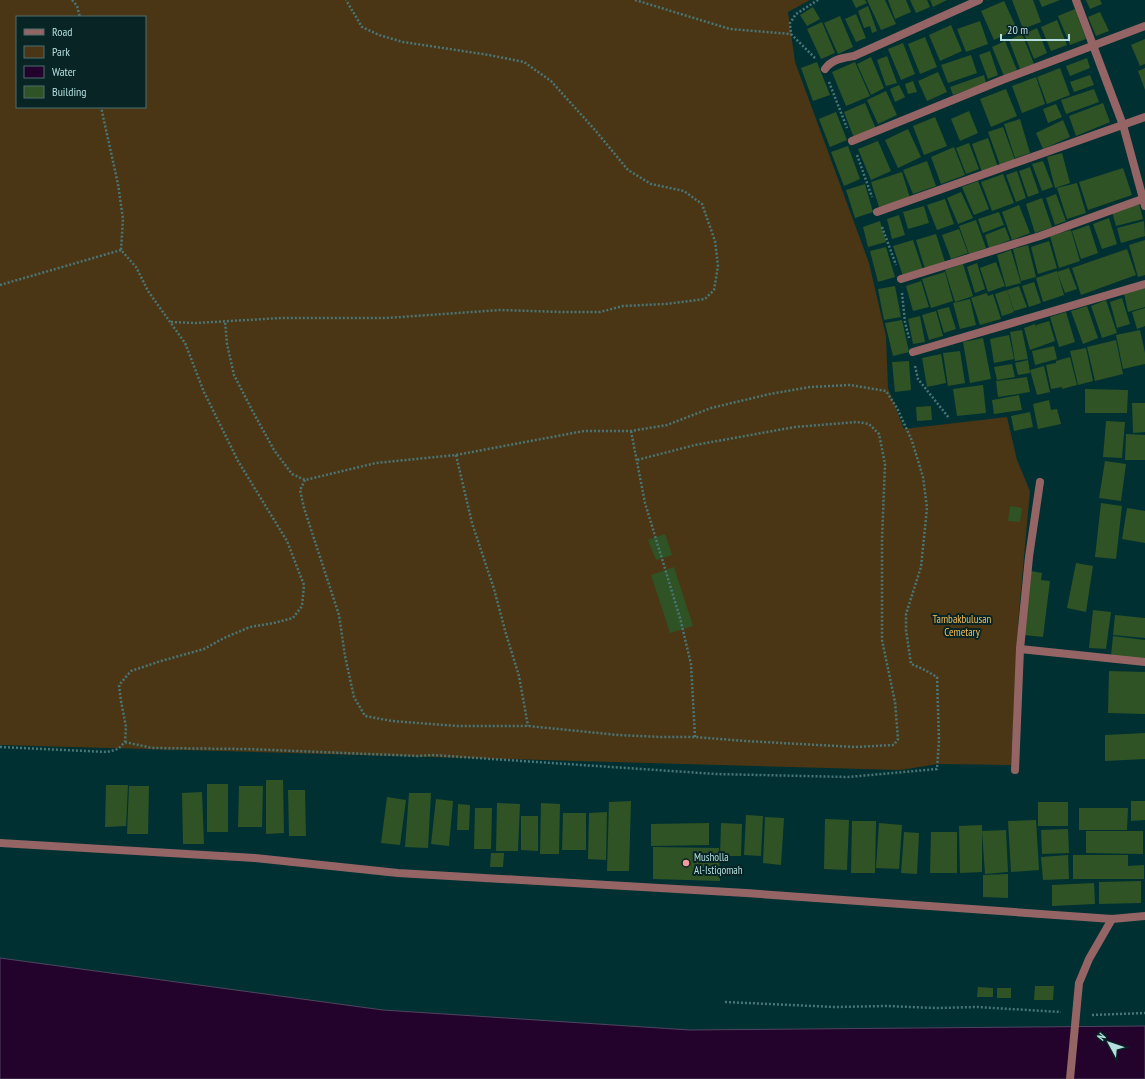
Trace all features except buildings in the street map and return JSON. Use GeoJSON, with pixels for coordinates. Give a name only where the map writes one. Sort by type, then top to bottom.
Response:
{"type":"FeatureCollection","features":[{"type":"Feature","properties":{"kind":"street"},"geometry":{"type":"LineString","coordinates":[[825,68],[834,60],[854,56],[979,0]]}},
{"type":"Feature","properties":{"kind":"street"},"geometry":{"type":"LineString","coordinates":[[901,279],[1040,236],[1144,201],[1123,125],[1076,0]]}},
{"type":"Feature","properties":{"kind":"street"},"geometry":{"type":"LineString","coordinates":[[852,141],[1002,80],[1145,26]]}},
{"type":"Feature","properties":{"kind":"street"},"geometry":{"type":"LineString","coordinates":[[877,212],[1145,117]]}},
{"type":"Feature","properties":{"kind":"street"},"geometry":{"type":"LineString","coordinates":[[913,352],[1145,284]]}},
{"type":"Feature","properties":{"kind":"street"},"geometry":{"type":"LineString","coordinates":[[1015,770],[1020,649],[1029,557],[1040,482]]}},
{"type":"Feature","properties":{"kind":"street"},"geometry":{"type":"LineString","coordinates":[[1020,649],[1145,662]]}},
{"type":"Feature","properties":{"kind":"street"},"geometry":{"type":"LineString","coordinates":[[0,843],[255,858],[398,873],[754,893],[1112,919],[1145,916]]}},
{"type":"Feature","properties":{"kind":"street"},"geometry":{"type":"LineString","coordinates":[[1070,1079],[1079,983],[1089,959],[1112,919]]}},
{"type":"Feature","properties":{"kind":"path"},"geometry":{"type":"LineString","coordinates":[[72,0],[77,6],[80,16]]}},
{"type":"Feature","properties":{"kind":"path"},"geometry":{"type":"LineString","coordinates":[[171,322],[196,323],[281,318],[387,318],[500,310],[600,312],[623,306],[665,304],[705,299],[714,290],[718,266],[716,240],[702,204],[684,191],[651,184],[628,170],[595,130],[551,81],[524,62],[403,42],[379,35],[362,26],[346,0]]}},
{"type":"Feature","properties":{"kind":"path"},"geometry":{"type":"LineString","coordinates":[[635,0],[730,29],[791,34]]}},
{"type":"Feature","properties":{"kind":"path"},"geometry":{"type":"LineString","coordinates":[[818,0],[796,14],[790,23],[791,34],[825,68],[829,83],[852,141],[877,212]]}},
{"type":"Feature","properties":{"kind":"path"},"geometry":{"type":"LineString","coordinates":[[0,747],[107,752],[118,749],[126,742],[126,727],[119,685],[131,671],[204,649],[224,638],[250,627],[293,618],[302,606],[304,585],[287,541],[238,461],[204,392],[185,343],[148,291],[136,267],[121,250],[123,219],[118,184],[101,108]]}},
{"type":"Feature","properties":{"kind":"path"},"geometry":{"type":"LineString","coordinates":[[0,285],[121,250]]}},
{"type":"Feature","properties":{"kind":"path"},"geometry":{"type":"LineString","coordinates":[[126,742],[152,748],[247,749],[432,755],[716,774],[848,777],[937,769],[939,740],[937,677],[911,664],[906,630],[906,614],[921,567],[927,508],[923,477],[912,441],[897,408],[886,391],[850,385],[810,387],[770,394],[716,407],[667,425],[632,431],[584,431],[456,455],[376,463],[305,480],[292,474],[274,450],[234,375],[227,344],[225,321]]}},
{"type":"Feature","properties":{"kind":"path"},"geometry":{"type":"LineString","coordinates":[[913,352],[918,380],[948,418]]}},
{"type":"Feature","properties":{"kind":"path"},"geometry":{"type":"LineString","coordinates":[[305,480],[300,490],[304,508],[339,615],[345,656],[354,697],[365,716],[392,721],[457,726],[528,726],[618,735],[695,737],[855,747],[894,745],[898,739],[895,702],[882,640],[884,464],[879,434],[869,424],[857,422],[795,427],[695,445],[637,460]]}},
{"type":"Feature","properties":{"kind":"path"},"geometry":{"type":"LineString","coordinates":[[632,431],[645,503],[676,604],[691,664],[695,737]]}},
{"type":"Feature","properties":{"kind":"path"},"geometry":{"type":"LineString","coordinates":[[456,455],[472,524],[494,589],[506,634],[520,676],[528,726]]}},
{"type":"Feature","properties":{"kind":"path"},"geometry":{"type":"LineString","coordinates":[[725,1002],[835,1007],[977,1007],[1026,1009],[1075,1016],[1145,1013]]}},
{"type":"Feature","properties":{"kind":"green space","name":"Tambakbulusan Cemetary"},"geometry":{"type":"Polygon","coordinates":[[[0,0],[810,0],[788,12],[795,62],[869,263],[886,336],[888,388],[904,429],[1007,417],[1017,460],[1030,491],[1019,612],[1011,765],[938,764],[900,770],[0,745],[0,0]]]}},
{"type":"Feature","properties":{"kind":"water"},"geometry":{"type":"Polygon","coordinates":[[[0,958],[383,1010],[690,1030],[1145,1026],[1145,1079],[0,1079],[0,958]]]}},
{"type":"Feature","properties":{"kind":"place","name":"Musholla Al-Istiqomah"},"geometry":{"type":"Point","coordinates":[686,863]}}]}
